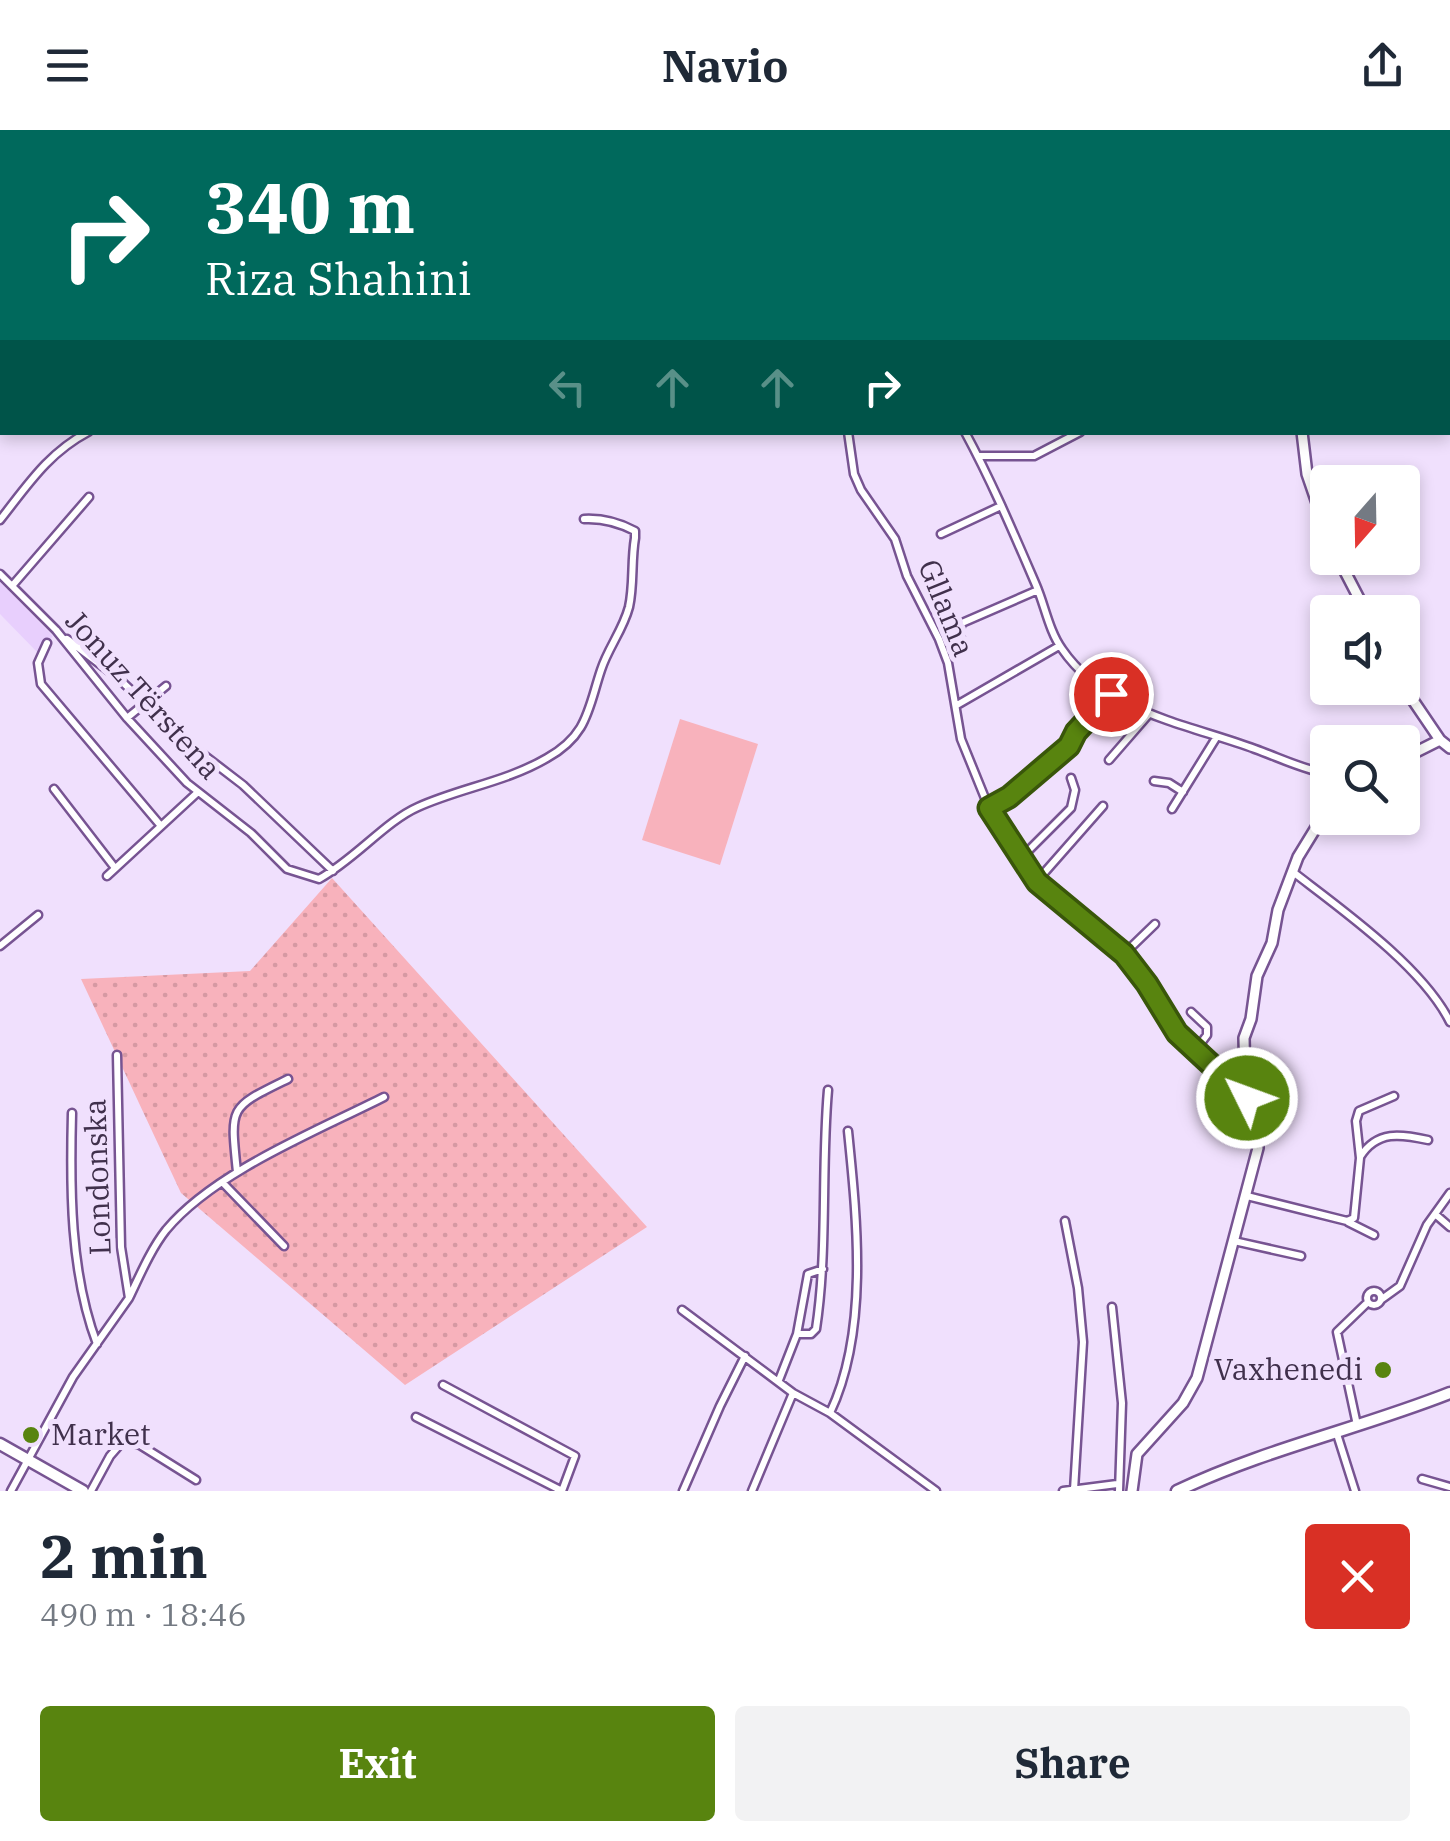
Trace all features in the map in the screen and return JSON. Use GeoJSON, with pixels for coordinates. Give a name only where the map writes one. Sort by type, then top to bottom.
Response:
{"type":"FeatureCollection","features":[{"type":"Feature","properties":{"kind":"main road"},"geometry":{"type":"LineString","coordinates":[[1177,1491],[1244,1461],[1450,1393]]}},
{"type":"Feature","properties":{"kind":"main road"},"geometry":{"type":"LineString","coordinates":[[0,1444],[83,1491]]}},
{"type":"Feature","properties":{"kind":"street"},"geometry":{"type":"LineString","coordinates":[[0,520],[49,458],[84,435]]}},
{"type":"Feature","properties":{"kind":"street","name":"Gllama"},"geometry":{"type":"LineString","coordinates":[[848,435],[854,474],[868,504],[896,539],[907,576],[939,638],[961,739],[989,808],[1037,882],[1124,954],[1177,1033],[1247,1098]]}},
{"type":"Feature","properties":{"kind":"street"},"geometry":{"type":"LineString","coordinates":[[967,435],[1038,590],[1059,646],[1080,671],[1111,694],[1149,714],[1310,768]]}},
{"type":"Feature","properties":{"kind":"street"},"geometry":{"type":"LineString","coordinates":[[978,456],[1034,456],[1074,435]]}},
{"type":"Feature","properties":{"kind":"street"},"geometry":{"type":"LineString","coordinates":[[1302,435],[1310,483]]}},
{"type":"Feature","properties":{"kind":"street"},"geometry":{"type":"LineString","coordinates":[[12,586],[89,496]]}},
{"type":"Feature","properties":{"kind":"street"},"geometry":{"type":"LineString","coordinates":[[941,534],[1001,506]]}},
{"type":"Feature","properties":{"kind":"street"},"geometry":{"type":"LineString","coordinates":[[56,630],[243,785],[333,872],[414,808],[498,782],[549,757],[575,737],[595,699],[601,668],[629,604],[635,538],[635,532],[620,524],[584,518]]}},
{"type":"Feature","properties":{"kind":"street","name":"Jonuz Tërstena"},"geometry":{"type":"LineString","coordinates":[[0,574],[56,630],[127,718],[198,792],[250,834],[286,870],[319,879],[333,872]]}},
{"type":"Feature","properties":{"kind":"street"},"geometry":{"type":"LineString","coordinates":[[963,644],[958,633],[962,624],[1038,590]]}},
{"type":"Feature","properties":{"kind":"street","name":"Jonuz Tërstena"},"geometry":{"type":"LineString","coordinates":[[47,644],[38,663],[40,684],[161,826]]}},
{"type":"Feature","properties":{"kind":"street"},"geometry":{"type":"LineString","coordinates":[[956,706],[1059,646]]}},
{"type":"Feature","properties":{"kind":"street"},"geometry":{"type":"LineString","coordinates":[[127,718],[166,686]]}},
{"type":"Feature","properties":{"kind":"street"},"geometry":{"type":"LineString","coordinates":[[989,808],[1009,797],[1069,746],[1076,732],[1111,694]]}},
{"type":"Feature","properties":{"kind":"street"},"geometry":{"type":"LineString","coordinates":[[1419,705],[1450,748]]}},
{"type":"Feature","properties":{"kind":"street"},"geometry":{"type":"LineString","coordinates":[[1109,760],[1149,714]]}},
{"type":"Feature","properties":{"kind":"street"},"geometry":{"type":"LineString","coordinates":[[1420,749],[1444,736]]}},
{"type":"Feature","properties":{"kind":"street"},"geometry":{"type":"LineString","coordinates":[[1172,810],[1216,738]]}},
{"type":"Feature","properties":{"kind":"street"},"geometry":{"type":"LineString","coordinates":[[1020,859],[1071,808],[1075,790],[1071,778]]}},
{"type":"Feature","properties":{"kind":"street"},"geometry":{"type":"LineString","coordinates":[[1154,781],[1169,783],[1183,792]]}},
{"type":"Feature","properties":{"kind":"street"},"geometry":{"type":"LineString","coordinates":[[54,789],[114,868]]}},
{"type":"Feature","properties":{"kind":"street"},"geometry":{"type":"LineString","coordinates":[[107,876],[198,792]]}},
{"type":"Feature","properties":{"kind":"street"},"geometry":{"type":"LineString","coordinates":[[1037,882],[1103,806]]}},
{"type":"Feature","properties":{"kind":"street"},"geometry":{"type":"LineString","coordinates":[[1132,1491],[1136,1454],[1184,1404],[1196,1378],[1247,1196],[1258,1148],[1257,1123],[1247,1098],[1244,1038],[1257,976],[1272,942],[1278,910],[1310,833]]}},
{"type":"Feature","properties":{"kind":"street"},"geometry":{"type":"LineString","coordinates":[[1292,872],[1407,968],[1438,1002],[1450,1022]]}},
{"type":"Feature","properties":{"kind":"street"},"geometry":{"type":"LineString","coordinates":[[0,946],[38,915]]}},
{"type":"Feature","properties":{"kind":"street"},"geometry":{"type":"LineString","coordinates":[[1124,954],[1154,924]]}},
{"type":"Feature","properties":{"kind":"street"},"geometry":{"type":"LineString","coordinates":[[1191,1012],[1207,1027],[1207,1035],[1195,1051]]}},
{"type":"Feature","properties":{"kind":"street","name":"Londonska"},"geometry":{"type":"LineString","coordinates":[[117,1055],[121,1247],[129,1298]]}},
{"type":"Feature","properties":{"kind":"street"},"geometry":{"type":"LineString","coordinates":[[237,1172],[235,1112],[242,1102],[288,1079]]}},
{"type":"Feature","properties":{"kind":"street"},"geometry":{"type":"LineString","coordinates":[[798,1334],[811,1334],[816,1329],[823,1269],[828,1090]]}},
{"type":"Feature","properties":{"kind":"street","name":"Londonska"},"geometry":{"type":"LineString","coordinates":[[10,1491],[73,1377],[129,1298],[162,1234],[237,1172],[384,1096]]}},
{"type":"Feature","properties":{"kind":"street"},"geometry":{"type":"LineString","coordinates":[[1347,1222],[1354,1218],[1358,1196],[1359,1112],[1394,1096]]}},
{"type":"Feature","properties":{"kind":"street"},"geometry":{"type":"LineString","coordinates":[[72,1113],[74,1209],[82,1294],[97,1344]]}},
{"type":"Feature","properties":{"kind":"street"},"geometry":{"type":"LineString","coordinates":[[830,1413],[847,1364],[855,1300],[857,1241],[848,1131]]}},
{"type":"Feature","properties":{"kind":"street"},"geometry":{"type":"LineString","coordinates":[[1360,1158],[1376,1139],[1390,1135],[1428,1140]]}},
{"type":"Feature","properties":{"kind":"street"},"geometry":{"type":"LineString","coordinates":[[223,1183],[284,1246]]}},
{"type":"Feature","properties":{"kind":"street"},"geometry":{"type":"LineString","coordinates":[[1358,1426],[1338,1332],[1368,1302],[1376,1305],[1400,1286],[1435,1214],[1450,1193]]}},
{"type":"Feature","properties":{"kind":"street"},"geometry":{"type":"LineString","coordinates":[[1247,1196],[1347,1222],[1374,1234]]}},
{"type":"Feature","properties":{"kind":"street"},"geometry":{"type":"LineString","coordinates":[[1435,1214],[1450,1228]]}},
{"type":"Feature","properties":{"kind":"street"},"geometry":{"type":"LineString","coordinates":[[1065,1221],[1078,1288],[1083,1342],[1074,1490]]}},
{"type":"Feature","properties":{"kind":"street"},"geometry":{"type":"LineString","coordinates":[[1234,1241],[1301,1256]]}},
{"type":"Feature","properties":{"kind":"street"},"geometry":{"type":"LineString","coordinates":[[779,1380],[798,1334],[808,1274],[823,1269]]}},
{"type":"Feature","properties":{"kind":"street"},"geometry":{"type":"LineString","coordinates":[[1063,1491],[1118,1487],[1122,1403],[1112,1307]]}},
{"type":"Feature","properties":{"kind":"street"},"geometry":{"type":"LineString","coordinates":[[682,1310],[936,1491]]}},
{"type":"Feature","properties":{"kind":"street"},"geometry":{"type":"LineString","coordinates":[[683,1491],[745,1356]]}},
{"type":"Feature","properties":{"kind":"street"},"geometry":{"type":"LineString","coordinates":[[416,1417],[562,1491],[575,1456],[443,1385]]}},
{"type":"Feature","properties":{"kind":"street"},"geometry":{"type":"LineString","coordinates":[[752,1491],[793,1392]]}},
{"type":"Feature","properties":{"kind":"street"},"geometry":{"type":"LineString","coordinates":[[1336,1432],[1355,1491]]}},
{"type":"Feature","properties":{"kind":"street"},"geometry":{"type":"LineString","coordinates":[[91,1491],[123,1441],[140,1445],[196,1480]]}},
{"type":"Feature","properties":{"kind":"street"},"geometry":{"type":"LineString","coordinates":[[1422,1479],[1450,1487]]}},
{"type":"Feature","properties":{"kind":"street"},"geometry":{"type":"LineString","coordinates":[[0,1489],[10,1491]]}},
{"type":"Feature","properties":{"kind":"shaded area"},"geometry":{"type":"Polygon","coordinates":[[[0,582],[53,636],[39,654],[0,614],[0,582]]]}},
{"type":"Feature","properties":{"kind":"shaded area"},"geometry":{"type":"Polygon","coordinates":[[[680,719],[758,744],[720,865],[642,840],[680,719]]]}},
{"type":"Feature","properties":{"kind":"shaded area"},"geometry":{"type":"Polygon","coordinates":[[[332,878],[647,1227],[405,1385],[181,1193],[81,979],[250,971],[332,878]]]}},
{"type":"Feature","properties":{"kind":"place","name":"Vaxhenedi"},"geometry":{"type":"Point","coordinates":[1383,1370]}},
{"type":"Feature","properties":{"kind":"place","name":"Market"},"geometry":{"type":"Point","coordinates":[31,1435]}},
{"type":"Feature","properties":{"kind":"route"},"geometry":{"type":"LineString","coordinates":[[1111,694],[1076,732],[1069,746],[1009,797],[989,808],[1037,882],[1124,954],[1177,1033],[1247,1098]]}}]}
